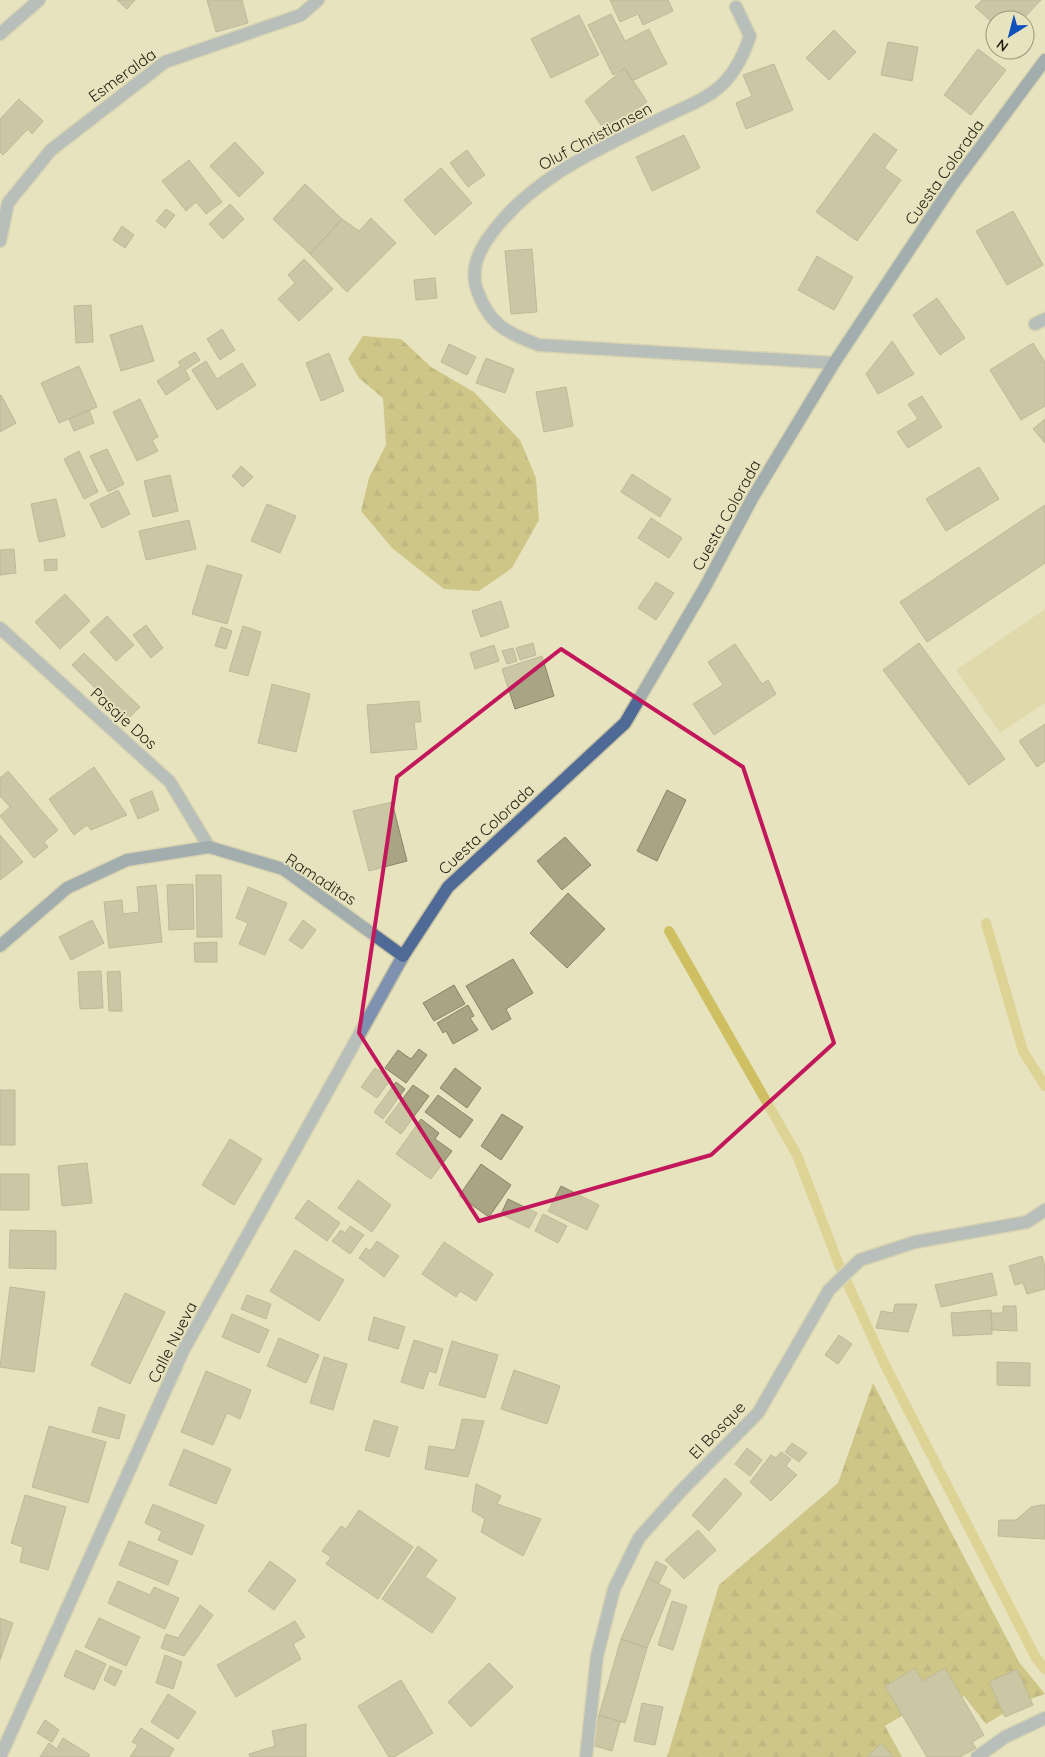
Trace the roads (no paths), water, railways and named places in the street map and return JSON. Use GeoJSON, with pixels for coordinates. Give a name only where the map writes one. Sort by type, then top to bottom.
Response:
{"type":"FeatureCollection","features":[{"type":"Feature","properties":{"kind":"street"},"geometry":{"type":"LineString","coordinates":[[0,34],[39,0]]}},
{"type":"Feature","properties":{"kind":"street","name":"Esmeralda"},"geometry":{"type":"LineString","coordinates":[[0,241],[8,203],[51,150],[149,74],[165,62],[301,15],[318,0]]}},
{"type":"Feature","properties":{"kind":"street","name":"Oluf Christiansen"},"geometry":{"type":"LineString","coordinates":[[736,7],[750,36],[743,60],[714,92],[574,162],[535,187],[501,220],[479,251],[474,282],[481,301],[493,322],[521,339],[539,345],[834,363]]}},
{"type":"Feature","properties":{"kind":"street","name":"Cuesta Colorada"},"geometry":{"type":"LineString","coordinates":[[403,956],[448,888],[625,723],[706,587],[753,497],[834,363],[951,187],[1045,60]]}},
{"type":"Feature","properties":{"kind":"street","name":"Pasaje Dos"},"geometry":{"type":"LineString","coordinates":[[0,628],[170,782],[209,847]]}},
{"type":"Feature","properties":{"kind":"street","name":"Ramaditas"},"geometry":{"type":"LineString","coordinates":[[0,946],[67,888],[127,860],[209,847],[283,869],[403,956]]}},
{"type":"Feature","properties":{"kind":"street","name":"Calle Nueva"},"geometry":{"type":"LineString","coordinates":[[0,1757],[184,1349],[403,956]]}},
{"type":"Feature","properties":{"kind":"street","name":"El Bosque"},"geometry":{"type":"LineString","coordinates":[[586,1757],[597,1656],[614,1589],[640,1538],[680,1492],[758,1413],[829,1290],[860,1260],[915,1242],[1027,1222],[1045,1210]]}},
{"type":"Feature","properties":{"kind":"street"},"geometry":{"type":"LineString","coordinates":[[977,1757],[1005,1737],[1045,1718]]}},
{"type":"Feature","properties":{"kind":"waterway"},"geometry":{"type":"LineString","coordinates":[[986,923],[1023,1051],[1045,1086]]}},
{"type":"Feature","properties":{"kind":"waterway"},"geometry":{"type":"LineString","coordinates":[[669,931],[797,1155],[839,1265],[885,1365],[1036,1658],[1045,1669]]}}]}
